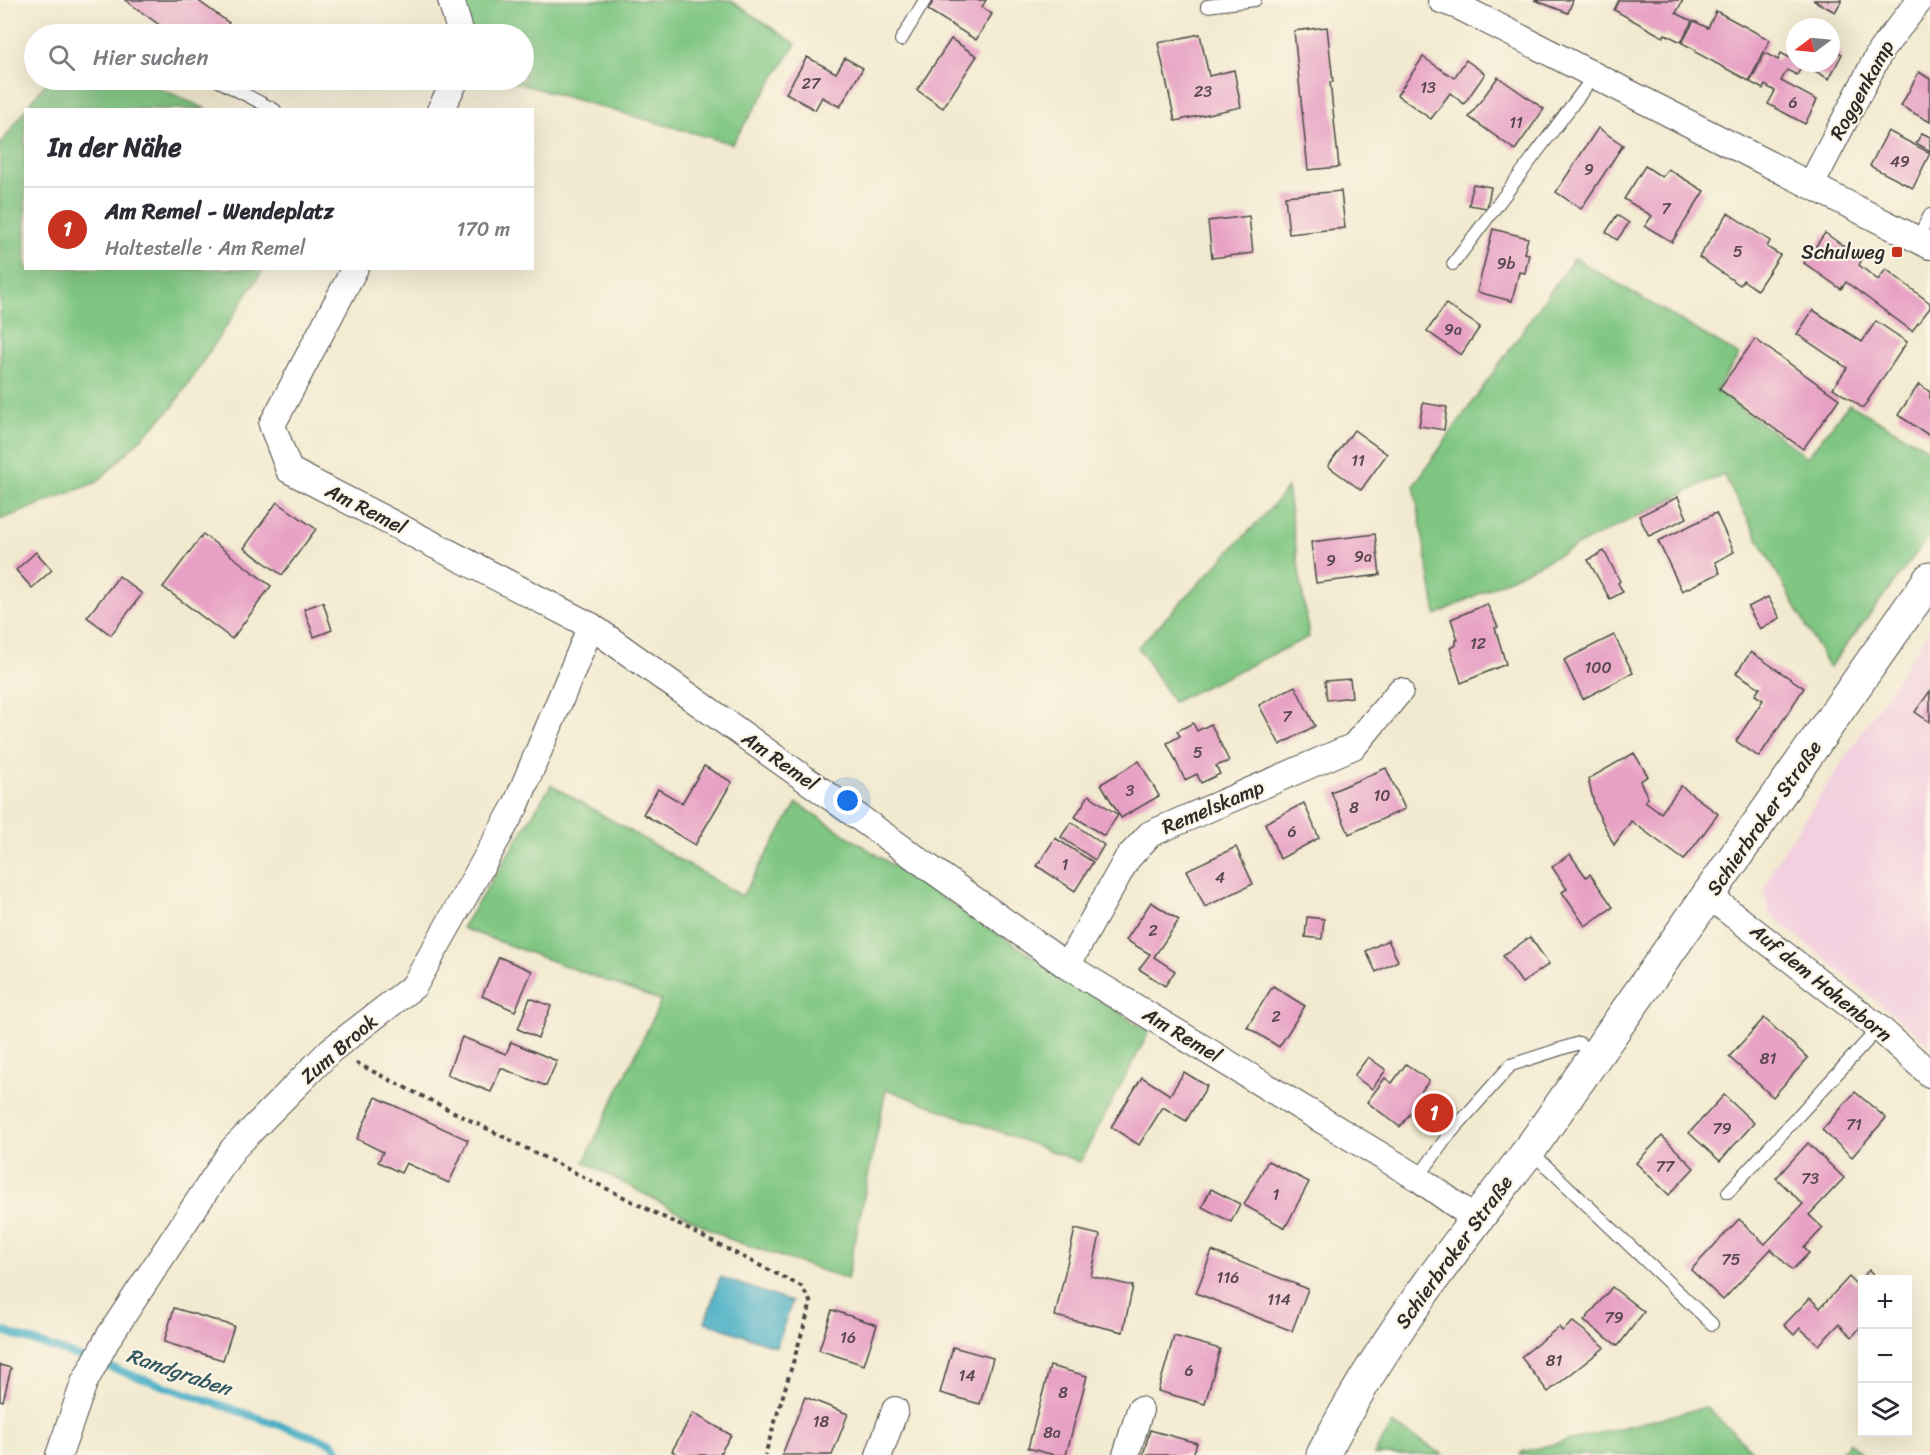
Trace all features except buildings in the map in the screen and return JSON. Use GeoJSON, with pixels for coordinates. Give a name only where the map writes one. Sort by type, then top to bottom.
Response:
{"type":"FeatureCollection","features":[{"type":"Feature","properties":{"kind":"main road","name":"Schierbroker Straße"},"geometry":{"type":"LineString","coordinates":[[1323,1455],[1367,1376],[1476,1219],[1528,1152],[1709,896],[1930,579]]}},
{"type":"Feature","properties":{"kind":"street"},"geometry":{"type":"LineString","coordinates":[[451,0],[458,24]]}},
{"type":"Feature","properties":{"kind":"street"},"geometry":{"type":"LineString","coordinates":[[1441,0],[1458,6],[1923,243]]}},
{"type":"Feature","properties":{"kind":"street","name":"Roggenkamp"},"geometry":{"type":"LineString","coordinates":[[1810,185],[1881,50],[1920,0]]}},
{"type":"Feature","properties":{"kind":"street"},"geometry":{"type":"LineString","coordinates":[[441,108],[451,90]]}},
{"type":"Feature","properties":{"kind":"street","name":"Am Remel"},"geometry":{"type":"LineString","coordinates":[[354,270],[272,425],[289,470],[591,626],[1067,966],[1418,1178],[1476,1219]]}},
{"type":"Feature","properties":{"kind":"street","name":"Zum Brook"},"geometry":{"type":"LineString","coordinates":[[59,1455],[84,1383],[108,1338],[233,1149],[332,1050],[414,986],[516,805],[591,626]]}},
{"type":"Feature","properties":{"kind":"street","name":"Remelskamp"},"geometry":{"type":"LineString","coordinates":[[1067,966],[1127,859],[1150,834],[1354,746],[1401,691]]}},
{"type":"Feature","properties":{"kind":"street","name":"Auf dem Hohenborn"},"geometry":{"type":"LineString","coordinates":[[1709,896],[1878,1028],[1930,1074]]}},
{"type":"Feature","properties":{"kind":"street"},"geometry":{"type":"LineString","coordinates":[[879,1455],[895,1410]]}},
{"type":"Feature","properties":{"kind":"street"},"geometry":{"type":"LineString","coordinates":[[1126,1455],[1140,1410]]}},
{"type":"Feature","properties":{"kind":"lane"},"geometry":{"type":"LineString","coordinates":[[901,40],[925,0]]}},
{"type":"Feature","properties":{"kind":"lane"},"geometry":{"type":"LineString","coordinates":[[1207,6],[1255,0]]}},
{"type":"Feature","properties":{"kind":"lane"},"geometry":{"type":"LineString","coordinates":[[1453,264],[1594,75]]}},
{"type":"Feature","properties":{"kind":"lane"},"geometry":{"type":"LineString","coordinates":[[236,90],[271,108]]}},
{"type":"Feature","properties":{"kind":"lane"},"geometry":{"type":"LineString","coordinates":[[1923,243],[1930,215]]}},
{"type":"Feature","properties":{"kind":"lane"},"geometry":{"type":"LineString","coordinates":[[1728,1192],[1878,1028]]}},
{"type":"Feature","properties":{"kind":"lane"},"geometry":{"type":"LineString","coordinates":[[1418,1178],[1447,1137],[1510,1065],[1579,1044],[1595,1055]]}},
{"type":"Feature","properties":{"kind":"lane"},"geometry":{"type":"LineString","coordinates":[[1528,1152],[1551,1171],[1712,1324]]}},
{"type":"Feature","properties":{"kind":"path"},"geometry":{"type":"LineString","coordinates":[[332,1050],[801,1286],[811,1303],[765,1455]]}},
{"type":"Feature","properties":{"kind":"shaded area"},"geometry":{"type":"Polygon","coordinates":[[[1930,629],[1930,1045],[1769,913],[1764,892],[1773,867],[1930,629]]]}},
{"type":"Feature","properties":{"kind":"green space"},"geometry":{"type":"Polygon","coordinates":[[[462,0],[730,0],[796,44],[732,144],[534,88],[534,24],[467,24],[462,0]]]}},
{"type":"Feature","properties":{"kind":"green space"},"geometry":{"type":"Polygon","coordinates":[[[40,90],[163,90],[204,108],[27,108],[40,90]]]}},
{"type":"Feature","properties":{"kind":"green space"},"geometry":{"type":"Polygon","coordinates":[[[24,111],[24,270],[263,270],[172,408],[97,482],[0,520],[0,145],[24,111]]]}},
{"type":"Feature","properties":{"kind":"green space"},"geometry":{"type":"Polygon","coordinates":[[[1574,258],[1739,355],[1716,390],[1807,457],[1849,404],[1930,450],[1930,535],[1829,668],[1723,474],[1436,615],[1414,485],[1574,258]]]}},
{"type":"Feature","properties":{"kind":"green space"},"geometry":{"type":"Polygon","coordinates":[[[1287,488],[1309,637],[1173,702],[1138,647],[1271,508],[1287,488]]]}},
{"type":"Feature","properties":{"kind":"green space"},"geometry":{"type":"Polygon","coordinates":[[[551,785],[742,896],[797,803],[1149,1032],[1080,1162],[886,1089],[847,1279],[729,1239],[584,1162],[661,1001],[462,928],[551,785]]]}},
{"type":"Feature","properties":{"kind":"green space"},"geometry":{"type":"Polygon","coordinates":[[[1706,1407],[1757,1455],[1520,1455],[1522,1452],[1706,1407]]]}},
{"type":"Feature","properties":{"kind":"green space"},"geometry":{"type":"Polygon","coordinates":[[[1392,1424],[1444,1455],[1374,1455],[1392,1424]]]}},
{"type":"Feature","properties":{"kind":"green space"},"geometry":{"type":"Polygon","coordinates":[[[1849,1442],[1862,1455],[1837,1455],[1849,1442]]]}},
{"type":"Feature","properties":{"kind":"water"},"geometry":{"type":"Polygon","coordinates":[[[720,1277],[792,1302],[776,1347],[705,1322],[720,1277]]]}},
{"type":"Feature","properties":{"kind":"waterway","name":"Randgraben"},"geometry":{"type":"LineString","coordinates":[[0,1330],[332,1443],[341,1455]]}},
{"type":"Feature","properties":{"kind":"place","name":"Schulweg"},"geometry":{"type":"Point","coordinates":[1897,252]}},
{"type":"Feature","properties":{"kind":"place","name":"Am Remel - Wendeplatz"},"geometry":{"type":"Point","coordinates":[1434,1113]}}]}
